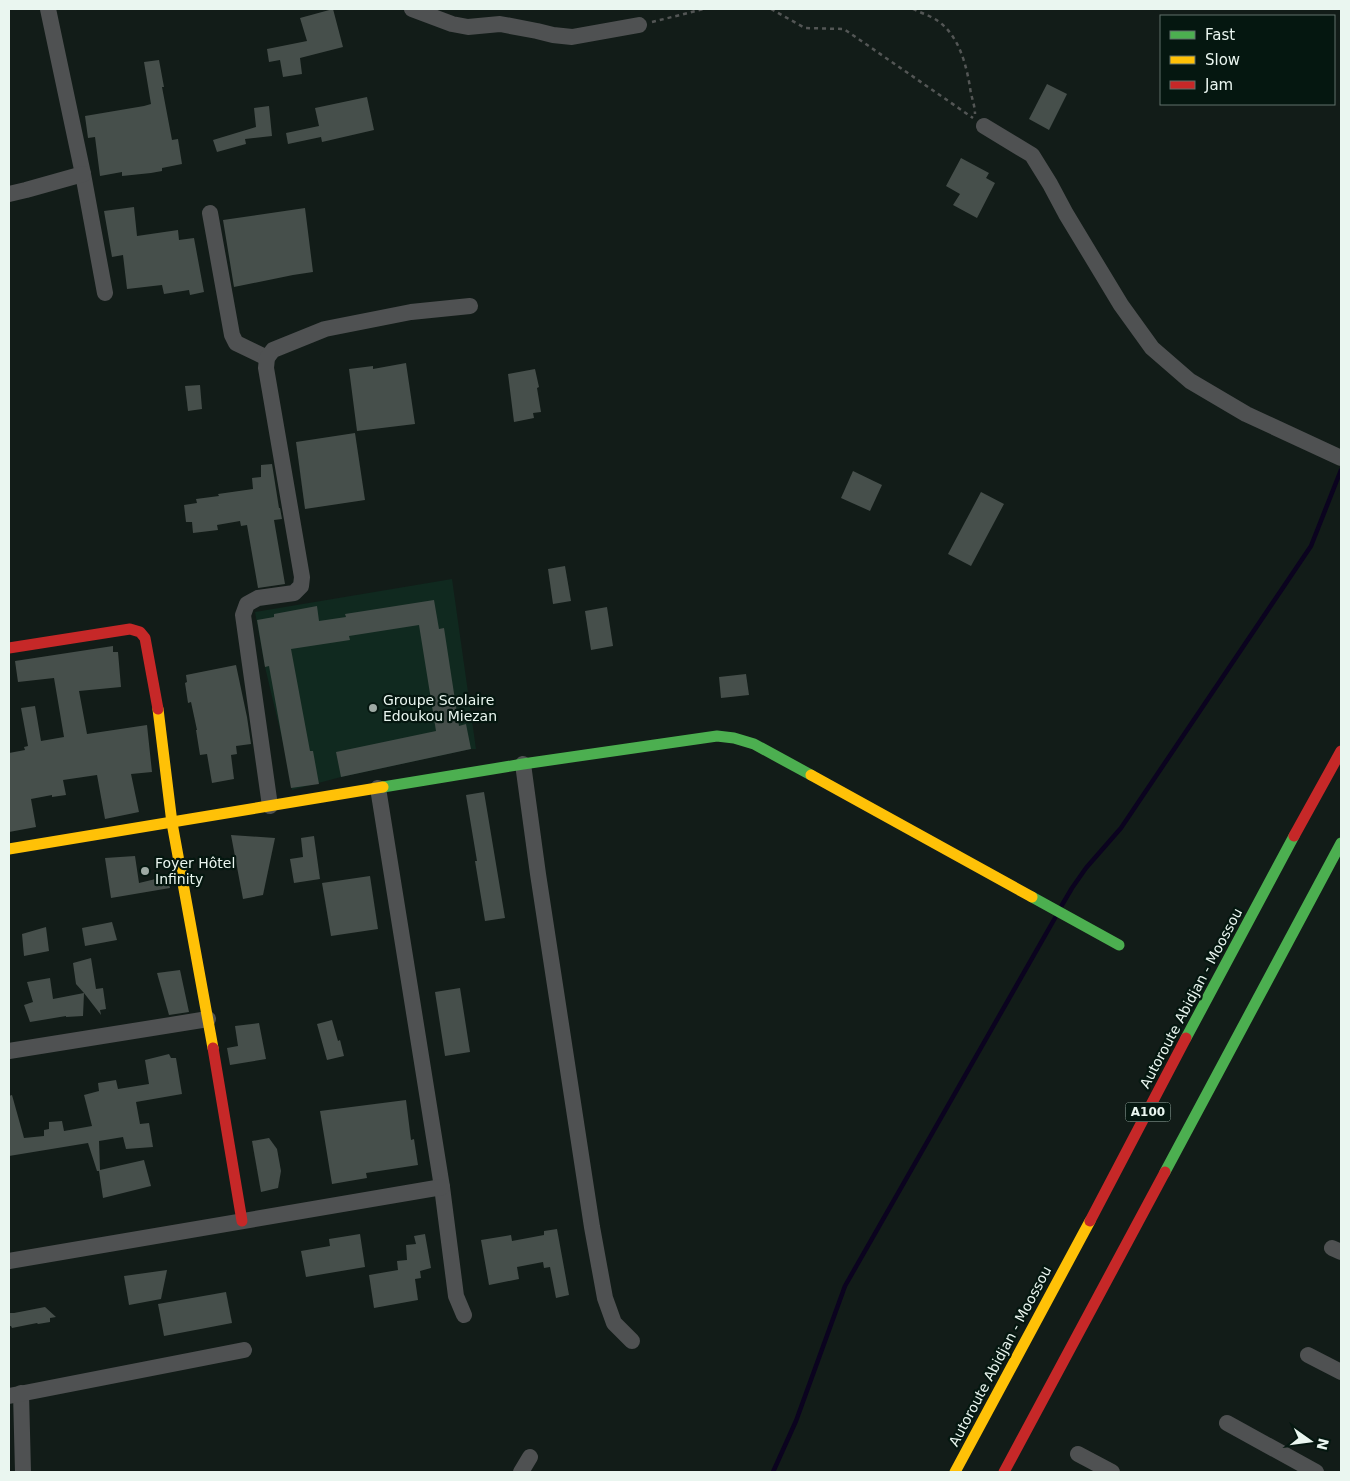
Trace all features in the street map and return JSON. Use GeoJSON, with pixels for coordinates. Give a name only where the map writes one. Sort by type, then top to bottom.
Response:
{"type":"FeatureCollection","features":[{"type":"Feature","properties":{"kind":"main road"},"geometry":{"type":"LineString","coordinates":[[9,648],[130,629],[140,632],[145,638],[159,716],[172,823],[208,1019],[242,1221]]}},
{"type":"Feature","properties":{"kind":"main road"},"geometry":{"type":"LineString","coordinates":[[9,849],[524,764],[717,736],[734,738],[754,744],[1120,945]]}},
{"type":"Feature","properties":{"kind":"main road","name":"Autoroute Abidjan - Moossou"},"geometry":{"type":"LineString","coordinates":[[955,1472],[1110,1185],[1288,845],[1341,751]]}},
{"type":"Feature","properties":{"kind":"main road","name":"A100"},"geometry":{"type":"LineString","coordinates":[[1004,1472],[1341,843]]}},
{"type":"Feature","properties":{"kind":"street"},"geometry":{"type":"LineString","coordinates":[[48,9],[83,174],[105,293]]}},
{"type":"Feature","properties":{"kind":"street"},"geometry":{"type":"LineString","coordinates":[[412,9],[452,24],[468,27],[500,24],[553,35],[572,36],[639,26]]}},
{"type":"Feature","properties":{"kind":"street"},"geometry":{"type":"LineString","coordinates":[[984,126],[1032,155],[1121,306],[1152,348],[1190,382],[1246,414],[1341,458]]}},
{"type":"Feature","properties":{"kind":"street"},"geometry":{"type":"LineString","coordinates":[[9,194],[83,174]]}},
{"type":"Feature","properties":{"kind":"street"},"geometry":{"type":"LineString","coordinates":[[210,213],[232,335],[236,343],[267,358]]}},
{"type":"Feature","properties":{"kind":"street"},"geometry":{"type":"LineString","coordinates":[[270,806],[243,615],[248,604],[258,598],[294,593],[301,586],[302,577],[266,368],[267,358],[273,350],[325,329],[411,312],[470,306]]}},
{"type":"Feature","properties":{"kind":"street"},"geometry":{"type":"LineString","coordinates":[[524,764],[538,874],[592,1227],[605,1298],[614,1323],[632,1341]]}},
{"type":"Feature","properties":{"kind":"street"},"geometry":{"type":"LineString","coordinates":[[378,788],[442,1187],[456,1296],[464,1314]]}},
{"type":"Feature","properties":{"kind":"street"},"geometry":{"type":"LineString","coordinates":[[9,1051],[208,1019]]}},
{"type":"Feature","properties":{"kind":"street"},"geometry":{"type":"LineString","coordinates":[[9,1261],[442,1187]]}},
{"type":"Feature","properties":{"kind":"street"},"geometry":{"type":"LineString","coordinates":[[23,1472],[15,1394],[244,1350]]}},
{"type":"Feature","properties":{"kind":"street"},"geometry":{"type":"LineString","coordinates":[[1308,1355],[1341,1372]]}},
{"type":"Feature","properties":{"kind":"street"},"geometry":{"type":"LineString","coordinates":[[1227,1423],[1316,1472]]}},
{"type":"Feature","properties":{"kind":"street"},"geometry":{"type":"LineString","coordinates":[[1078,1454],[1112,1472]]}},
{"type":"Feature","properties":{"kind":"street"},"geometry":{"type":"LineString","coordinates":[[521,1472],[530,1457]]}},
{"type":"Feature","properties":{"kind":"path"},"geometry":{"type":"LineString","coordinates":[[639,26],[704,9]]}},
{"type":"Feature","properties":{"kind":"path"},"geometry":{"type":"LineString","coordinates":[[771,9],[805,28],[844,28],[984,126]]}},
{"type":"Feature","properties":{"kind":"path"},"geometry":{"type":"LineString","coordinates":[[913,9],[939,22],[955,38],[975,105],[975,117],[984,126]]}},
{"type":"Feature","properties":{"kind":"shaded area","name":"Groupe Scolaire Edoukou Miezan"},"geometry":{"type":"Polygon","coordinates":[[[452,579],[476,749],[341,777],[292,790],[255,612],[452,579]]]}},
{"type":"Feature","properties":{"kind":"building"},"geometry":{"type":"Polygon","coordinates":[[[333,9],[343,47],[300,58],[302,74],[283,77],[280,60],[269,62],[267,49],[307,41],[300,18],[333,9]]]}},
{"type":"Feature","properties":{"kind":"building"},"geometry":{"type":"Polygon","coordinates":[[[159,60],[172,140],[178,139],[182,164],[162,168],[162,171],[151,173],[122,176],[122,172],[100,176],[95,137],[88,138],[85,116],[151,104],[144,62],[159,60]]]}},
{"type":"Feature","properties":{"kind":"building"},"geometry":{"type":"Polygon","coordinates":[[[1047,84],[1067,94],[1049,130],[1029,119],[1047,84]]]}},
{"type":"Feature","properties":{"kind":"building"},"geometry":{"type":"Polygon","coordinates":[[[367,97],[374,130],[322,142],[321,137],[288,144],[286,133],[319,126],[315,108],[367,97]]]}},
{"type":"Feature","properties":{"kind":"building"},"geometry":{"type":"Polygon","coordinates":[[[269,106],[272,136],[245,139],[246,144],[217,152],[213,140],[256,127],[254,108],[269,106]]]}},
{"type":"Feature","properties":{"kind":"building"},"geometry":{"type":"Polygon","coordinates":[[[961,158],[989,173],[986,178],[995,183],[977,218],[953,205],[960,194],[946,186],[961,158]]]}},
{"type":"Feature","properties":{"kind":"building"},"geometry":{"type":"Polygon","coordinates":[[[134,207],[137,236],[178,230],[179,240],[194,238],[204,292],[190,295],[189,290],[164,294],[162,285],[127,289],[123,255],[112,257],[104,211],[134,207]]]}},
{"type":"Feature","properties":{"kind":"building"},"geometry":{"type":"Polygon","coordinates":[[[305,208],[313,272],[234,287],[223,220],[305,208]]]}},
{"type":"Feature","properties":{"kind":"building"},"geometry":{"type":"Polygon","coordinates":[[[406,363],[415,424],[357,431],[349,369],[373,366],[373,369],[406,363]]]}},
{"type":"Feature","properties":{"kind":"building"},"geometry":{"type":"Polygon","coordinates":[[[535,369],[541,412],[533,413],[534,418],[514,422],[508,374],[535,369]]]}},
{"type":"Feature","properties":{"kind":"building"},"geometry":{"type":"Polygon","coordinates":[[[200,385],[202,409],[188,411],[185,386],[200,385]]]}},
{"type":"Feature","properties":{"kind":"building"},"geometry":{"type":"Polygon","coordinates":[[[355,433],[365,500],[305,509],[296,442],[355,433]]]}},
{"type":"Feature","properties":{"kind":"building"},"geometry":{"type":"Polygon","coordinates":[[[272,464],[282,519],[274,520],[285,584],[258,588],[247,525],[241,526],[240,521],[217,525],[218,530],[193,533],[192,522],[186,522],[184,505],[197,503],[196,499],[253,489],[252,478],[261,477],[261,465],[272,464]]]}},
{"type":"Feature","properties":{"kind":"building"},"geometry":{"type":"Polygon","coordinates":[[[853,471],[882,485],[870,511],[841,498],[853,471]]]}},
{"type":"Feature","properties":{"kind":"building"},"geometry":{"type":"Polygon","coordinates":[[[981,492],[1004,504],[971,566],[948,554],[981,492]]]}},
{"type":"Feature","properties":{"kind":"building"},"geometry":{"type":"Polygon","coordinates":[[[565,566],[571,601],[553,604],[548,569],[565,566]]]}},
{"type":"Feature","properties":{"kind":"building"},"geometry":{"type":"Polygon","coordinates":[[[434,600],[439,629],[444,628],[459,726],[466,724],[471,749],[341,777],[336,752],[436,731],[419,625],[349,636],[350,640],[291,649],[310,751],[313,751],[319,784],[291,788],[269,666],[265,667],[257,620],[274,617],[274,614],[317,606],[319,621],[346,617],[345,614],[434,600]]]}},
{"type":"Feature","properties":{"kind":"building"},"geometry":{"type":"Polygon","coordinates":[[[607,607],[613,646],[591,650],[585,611],[607,607]]]}},
{"type":"Feature","properties":{"kind":"building"},"geometry":{"type":"Polygon","coordinates":[[[113,646],[113,652],[118,652],[121,687],[79,691],[87,734],[147,725],[152,772],[131,774],[139,812],[105,819],[97,775],[63,780],[66,795],[52,797],[52,795],[31,799],[36,827],[9,832],[9,753],[25,750],[24,747],[28,746],[21,708],[35,706],[41,741],[64,737],[54,678],[18,682],[15,661],[113,646]]]}},
{"type":"Feature","properties":{"kind":"building"},"geometry":{"type":"Polygon","coordinates":[[[236,665],[251,744],[236,746],[237,754],[231,755],[234,779],[212,783],[207,754],[200,755],[191,702],[188,703],[185,683],[187,682],[186,675],[236,665]]]}},
{"type":"Feature","properties":{"kind":"building"},"geometry":{"type":"Polygon","coordinates":[[[746,674],[749,695],[721,698],[719,677],[746,674]]]}},
{"type":"Feature","properties":{"kind":"building"},"geometry":{"type":"Polygon","coordinates":[[[484,792],[505,918],[485,921],[466,795],[484,792]]]}},
{"type":"Feature","properties":{"kind":"building"},"geometry":{"type":"Polygon","coordinates":[[[231,835],[275,838],[263,895],[243,899],[231,835]]]}},
{"type":"Feature","properties":{"kind":"building"},"geometry":{"type":"Polygon","coordinates":[[[314,836],[320,879],[294,883],[290,859],[303,857],[301,838],[314,836]]]}},
{"type":"Feature","properties":{"kind":"building"},"geometry":{"type":"Polygon","coordinates":[[[135,856],[139,883],[168,876],[170,888],[111,898],[105,858],[135,856]]]}},
{"type":"Feature","properties":{"kind":"building"},"geometry":{"type":"Polygon","coordinates":[[[370,876],[378,929],[331,936],[322,883],[370,876]]]}},
{"type":"Feature","properties":{"kind":"building"},"geometry":{"type":"Polygon","coordinates":[[[112,922],[117,940],[85,946],[82,928],[112,922]]]}},
{"type":"Feature","properties":{"kind":"building"},"geometry":{"type":"Polygon","coordinates":[[[46,927],[49,951],[24,956],[22,934],[46,927]]]}},
{"type":"Feature","properties":{"kind":"building"},"geometry":{"type":"Polygon","coordinates":[[[91,958],[96,989],[103,988],[106,1009],[100,1010],[101,1015],[76,984],[73,963],[91,958]]]}},
{"type":"Feature","properties":{"kind":"building"},"geometry":{"type":"Polygon","coordinates":[[[180,970],[189,1012],[169,1015],[157,973],[180,970]]]}},
{"type":"Feature","properties":{"kind":"building"},"geometry":{"type":"Polygon","coordinates":[[[50,978],[53,999],[84,993],[83,1016],[66,1016],[30,1022],[24,1005],[33,1002],[27,982],[50,978]]]}},
{"type":"Feature","properties":{"kind":"building"},"geometry":{"type":"Polygon","coordinates":[[[460,988],[470,1052],[445,1056],[435,992],[460,988]]]}},
{"type":"Feature","properties":{"kind":"building"},"geometry":{"type":"Polygon","coordinates":[[[332,1020],[344,1056],[327,1060],[317,1024],[332,1020]]]}},
{"type":"Feature","properties":{"kind":"building"},"geometry":{"type":"Polygon","coordinates":[[[259,1023],[266,1059],[230,1065],[227,1048],[238,1046],[235,1026],[259,1023]]]}},
{"type":"Feature","properties":{"kind":"building"},"geometry":{"type":"Polygon","coordinates":[[[169,1054],[171,1058],[176,1058],[182,1094],[136,1102],[140,1124],[149,1123],[153,1147],[126,1149],[123,1137],[99,1141],[100,1170],[144,1160],[151,1186],[103,1198],[99,1171],[97,1171],[88,1143],[9,1156],[9,1096],[12,1095],[24,1138],[44,1136],[44,1130],[49,1129],[49,1122],[62,1121],[64,1131],[92,1126],[84,1095],[99,1091],[98,1083],[116,1080],[118,1089],[149,1084],[145,1060],[169,1054]]]}},
{"type":"Feature","properties":{"kind":"building"},"geometry":{"type":"Polygon","coordinates":[[[406,1100],[411,1140],[414,1139],[418,1165],[366,1173],[367,1178],[332,1184],[320,1111],[406,1100]]]}},
{"type":"Feature","properties":{"kind":"building"},"geometry":{"type":"Polygon","coordinates":[[[269,1138],[277,1149],[281,1171],[278,1188],[261,1192],[252,1141],[269,1138]]]}},
{"type":"Feature","properties":{"kind":"building"},"geometry":{"type":"Polygon","coordinates":[[[557,1229],[569,1295],[556,1298],[550,1267],[544,1268],[543,1262],[517,1267],[519,1279],[489,1285],[481,1240],[511,1235],[512,1241],[544,1235],[544,1231],[557,1229]]]}},
{"type":"Feature","properties":{"kind":"building"},"geometry":{"type":"Polygon","coordinates":[[[360,1234],[365,1267],[306,1277],[301,1251],[330,1246],[329,1239],[360,1234]]]}},
{"type":"Feature","properties":{"kind":"building"},"geometry":{"type":"Polygon","coordinates":[[[425,1234],[431,1268],[420,1271],[421,1278],[415,1279],[418,1300],[374,1308],[369,1275],[398,1270],[397,1261],[407,1260],[406,1245],[416,1244],[414,1236],[425,1234]]]}},
{"type":"Feature","properties":{"kind":"building"},"geometry":{"type":"Polygon","coordinates":[[[167,1270],[161,1299],[129,1305],[124,1276],[167,1270]]]}},
{"type":"Feature","properties":{"kind":"building"},"geometry":{"type":"Polygon","coordinates":[[[226,1292],[232,1323],[164,1336],[158,1304],[226,1292]]]}},
{"type":"Feature","properties":{"kind":"building"},"geometry":{"type":"Polygon","coordinates":[[[45,1307],[56,1317],[50,1318],[50,1322],[12,1328],[9,1326],[9,1313],[45,1307]]]}},
{"type":"Feature","properties":{"kind":"waterway"},"geometry":{"type":"LineString","coordinates":[[1062,905],[1086,868],[1121,828],[1311,546],[1341,470]]}},
{"type":"Feature","properties":{"kind":"waterway"},"geometry":{"type":"LineString","coordinates":[[773,1472],[796,1421],[845,1286],[1055,918]]}},
{"type":"Feature","properties":{"kind":"traffic: fast"},"geometry":{"type":"LineString","coordinates":[[383,787],[523,764],[717,736],[734,738],[754,744],[811,775]]}},
{"type":"Feature","properties":{"kind":"traffic: fast"},"geometry":{"type":"LineString","coordinates":[[1186,1038],[1294,836]]}},
{"type":"Feature","properties":{"kind":"traffic: fast"},"geometry":{"type":"LineString","coordinates":[[1165,1172],[1341,843]]}},
{"type":"Feature","properties":{"kind":"traffic: fast"},"geometry":{"type":"LineString","coordinates":[[1032,897],[1119,945]]}},
{"type":"Feature","properties":{"kind":"traffic: slow"},"geometry":{"type":"LineString","coordinates":[[158,709],[172,823],[213,1048]]}},
{"type":"Feature","properties":{"kind":"traffic: slow"},"geometry":{"type":"LineString","coordinates":[[811,775],[1032,897]]}},
{"type":"Feature","properties":{"kind":"traffic: slow"},"geometry":{"type":"LineString","coordinates":[[9,849],[383,787]]}},
{"type":"Feature","properties":{"kind":"traffic: slow"},"geometry":{"type":"LineString","coordinates":[[955,1472],[1090,1221]]}},
{"type":"Feature","properties":{"kind":"traffic: jam"},"geometry":{"type":"LineString","coordinates":[[9,648],[130,629],[140,632],[145,638],[158,709]]}},
{"type":"Feature","properties":{"kind":"traffic: jam"},"geometry":{"type":"LineString","coordinates":[[1294,836],[1341,751]]}},
{"type":"Feature","properties":{"kind":"traffic: jam"},"geometry":{"type":"LineString","coordinates":[[1090,1221],[1186,1038]]}},
{"type":"Feature","properties":{"kind":"traffic: jam"},"geometry":{"type":"LineString","coordinates":[[213,1048],[242,1221]]}},
{"type":"Feature","properties":{"kind":"traffic: jam"},"geometry":{"type":"LineString","coordinates":[[1004,1472],[1165,1172]]}},
{"type":"Feature","properties":{"kind":"place","name":"Groupe Scolaire Edoukou Miezan"},"geometry":{"type":"Point","coordinates":[373,708]}},
{"type":"Feature","properties":{"kind":"place","name":"Foyer Hôtel Infinity"},"geometry":{"type":"Point","coordinates":[145,871]}}]}
